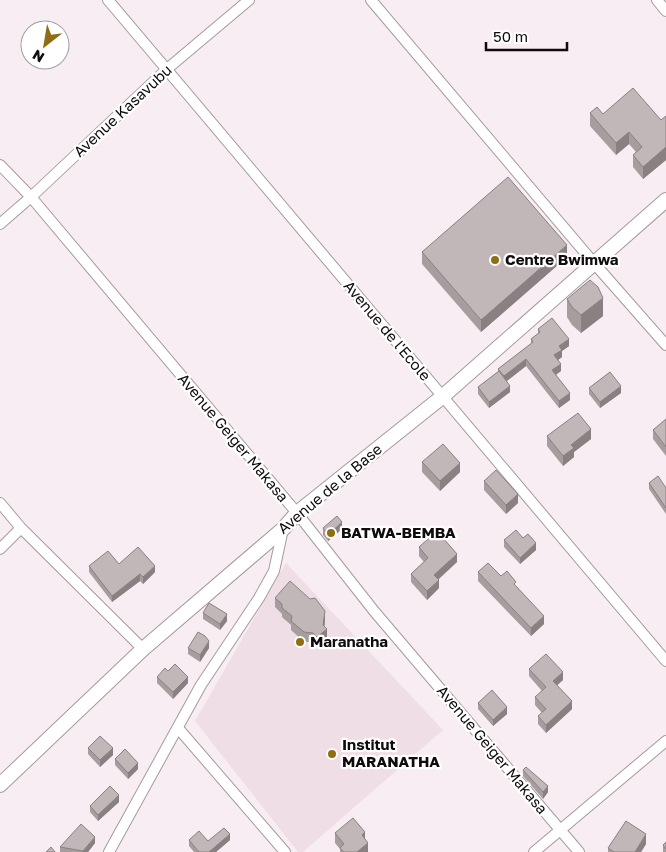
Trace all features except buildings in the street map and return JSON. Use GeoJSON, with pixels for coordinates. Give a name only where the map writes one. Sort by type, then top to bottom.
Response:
{"type":"FeatureCollection","features":[{"type":"Feature","properties":{"kind":"main road","name":"Avenue de la Base"},"geometry":{"type":"LineString","coordinates":[[0,785],[143,649],[282,529],[297,513],[442,396],[666,200]]}},
{"type":"Feature","properties":{"kind":"street","name":"Avenue de l'Ecole"},"geometry":{"type":"LineString","coordinates":[[108,0],[666,661]]}},
{"type":"Feature","properties":{"kind":"street","name":"Avenue Kasavubu"},"geometry":{"type":"LineString","coordinates":[[0,224],[167,69],[249,0]]}},
{"type":"Feature","properties":{"kind":"street"},"geometry":{"type":"LineString","coordinates":[[371,0],[593,262],[666,345]]}},
{"type":"Feature","properties":{"kind":"street"},"geometry":{"type":"LineString","coordinates":[[657,0],[666,10]]}},
{"type":"Feature","properties":{"kind":"street","name":"Avenue Geiger Makasa"},"geometry":{"type":"LineString","coordinates":[[0,165],[31,197],[297,513],[374,611],[579,852]]}},
{"type":"Feature","properties":{"kind":"street"},"geometry":{"type":"LineString","coordinates":[[0,503],[21,528],[143,649]]}},
{"type":"Feature","properties":{"kind":"street"},"geometry":{"type":"LineString","coordinates":[[0,549],[21,528]]}},
{"type":"Feature","properties":{"kind":"street"},"geometry":{"type":"LineString","coordinates":[[109,852],[202,685],[274,571],[282,529]]}},
{"type":"Feature","properties":{"kind":"street"},"geometry":{"type":"LineString","coordinates":[[178,728],[285,852]]}},
{"type":"Feature","properties":{"kind":"street"},"geometry":{"type":"LineString","coordinates":[[534,852],[666,741]]}},
{"type":"Feature","properties":{"kind":"shaded area","name":"Maranatha"},"geometry":{"type":"Polygon","coordinates":[[[286,563],[443,730],[303,852],[298,852],[195,721],[286,563]]]}},
{"type":"Feature","properties":{"kind":"place","name":"Centre Bwimwa"},"geometry":{"type":"Point","coordinates":[495,260]}},
{"type":"Feature","properties":{"kind":"place","name":"BATWA-BEMBA"},"geometry":{"type":"Point","coordinates":[331,533]}},
{"type":"Feature","properties":{"kind":"place","name":"Maranatha"},"geometry":{"type":"Point","coordinates":[300,642]}},
{"type":"Feature","properties":{"kind":"place","name":"Institut MARANATHA"},"geometry":{"type":"Point","coordinates":[332,754]}}]}
